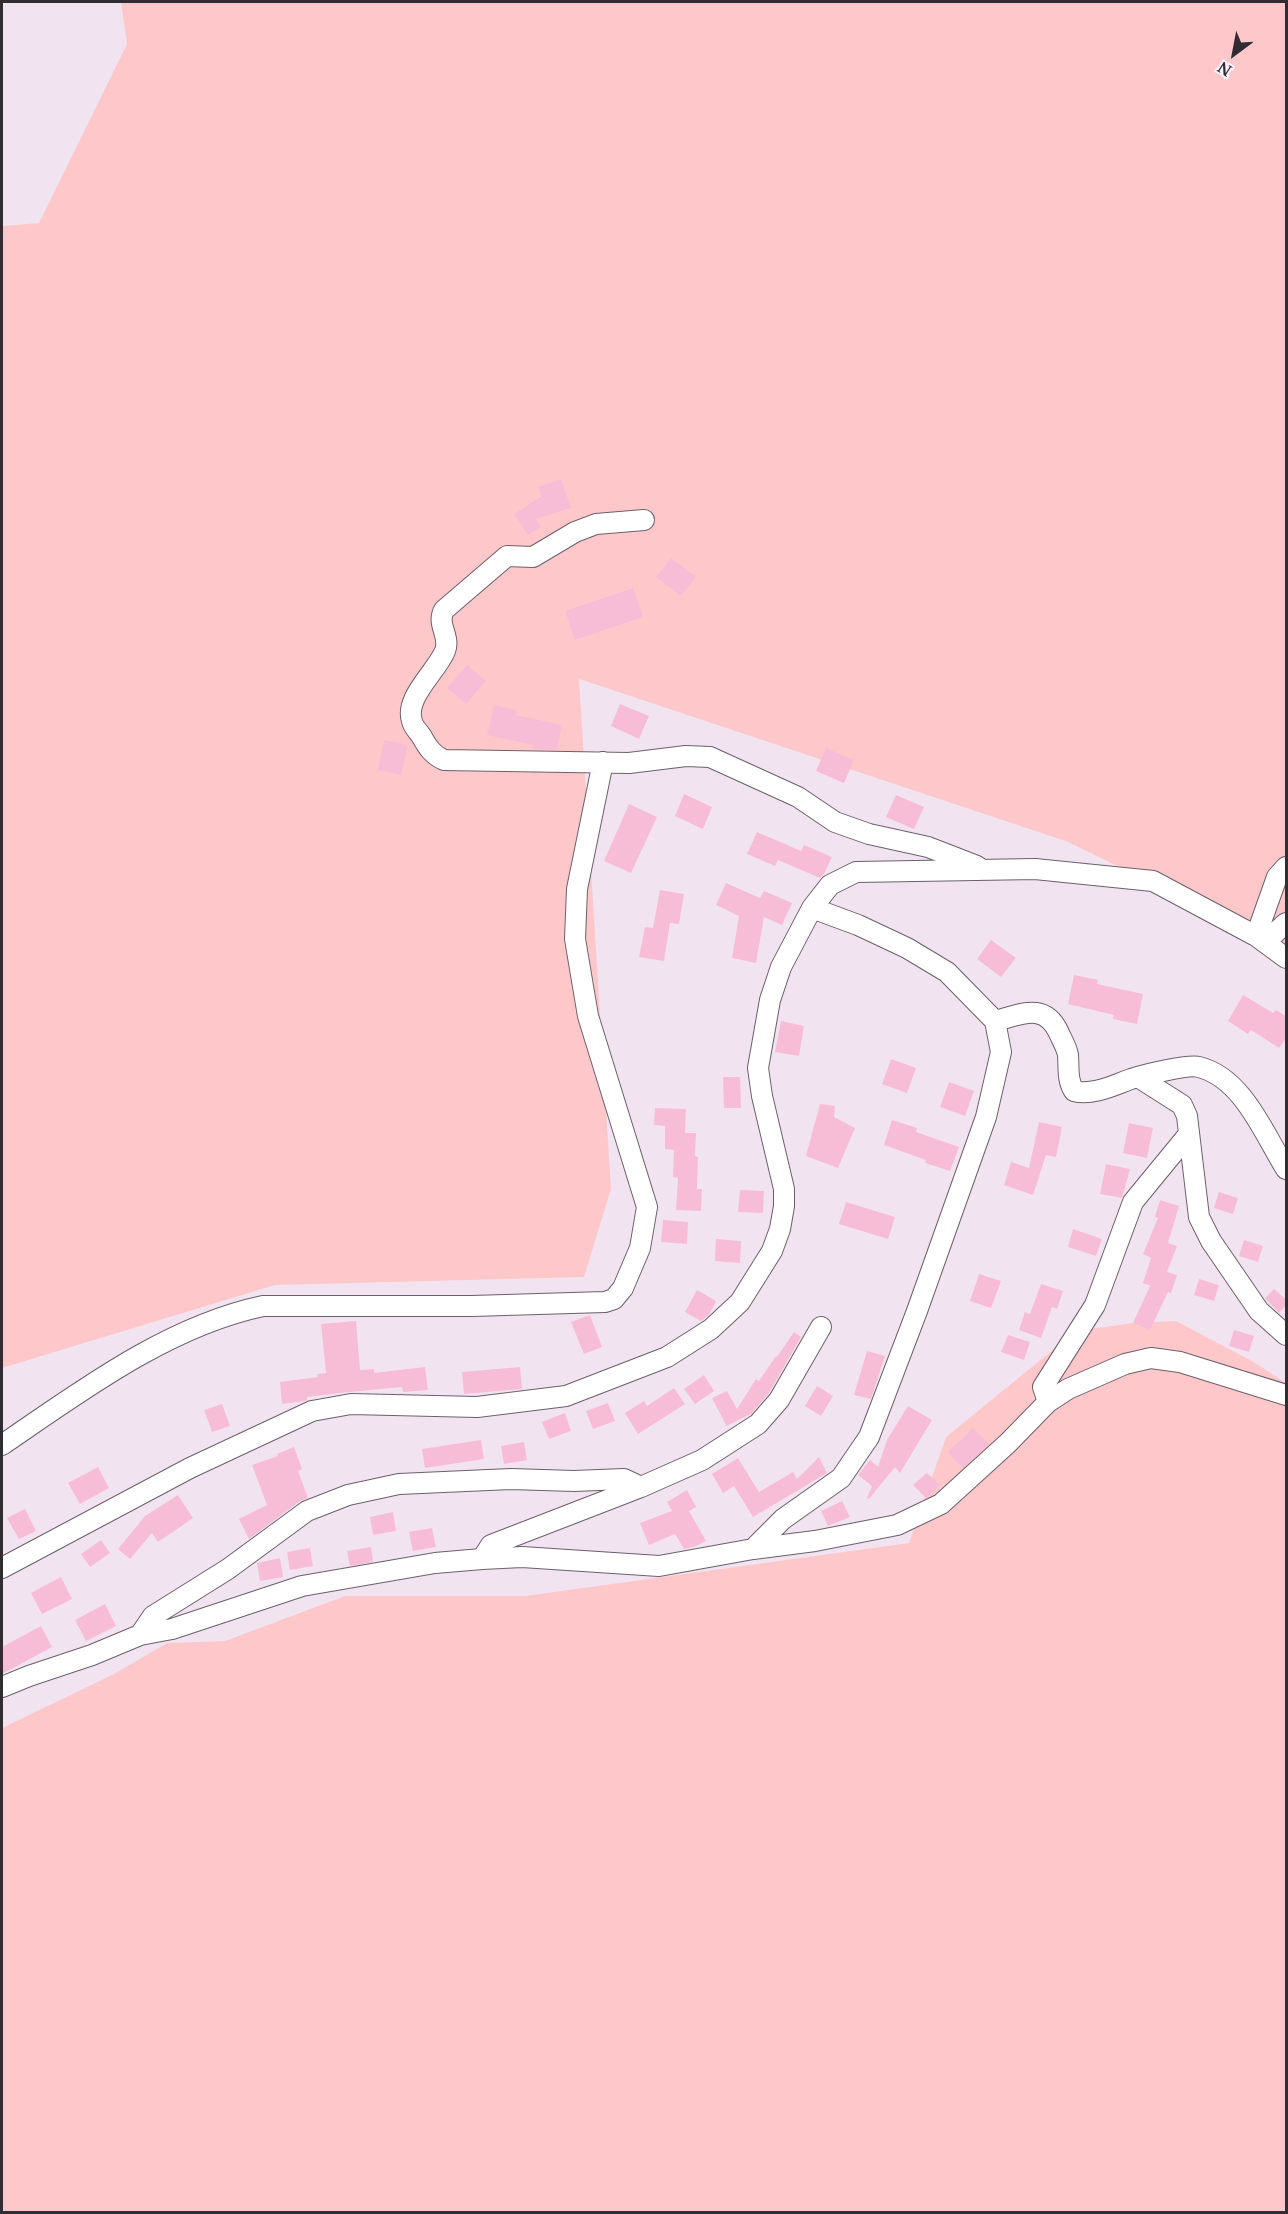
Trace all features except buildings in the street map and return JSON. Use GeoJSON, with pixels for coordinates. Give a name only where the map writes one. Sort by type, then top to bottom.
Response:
{"type":"FeatureCollection","features":[{"type":"Feature","properties":{"kind":"street"},"geometry":{"type":"LineString","coordinates":[[644,520],[596,524],[575,532],[533,557],[507,556],[444,610],[441,615],[441,624],[447,638],[446,650],[411,707],[412,722],[431,751],[444,760],[629,763],[686,756],[710,757],[798,797],[836,822],[869,834],[928,848],[985,869]]}},
{"type":"Feature","properties":{"kind":"street"},"geometry":{"type":"LineString","coordinates":[[2,1444],[104,1377],[194,1329],[233,1312],[263,1306],[472,1306],[605,1302],[614,1299],[623,1288],[640,1248],[647,1207],[588,1016],[575,939],[577,889],[603,762]]}},
{"type":"Feature","properties":{"kind":"street"},"geometry":{"type":"LineString","coordinates":[[1261,939],[1277,878],[1287,867]]}},
{"type":"Feature","properties":{"kind":"street"},"geometry":{"type":"LineString","coordinates":[[2,1568],[172,1478],[312,1411],[351,1404],[477,1407],[566,1396],[667,1357],[711,1329],[740,1302],[772,1251],[780,1229],[784,1189],[762,1096],[758,1068],[770,1000],[781,967],[812,908],[830,885],[856,872],[1035,869],[1153,881],[1261,939],[1287,958]]}},
{"type":"Feature","properties":{"kind":"street"},"geometry":{"type":"LineString","coordinates":[[753,1549],[783,1519],[842,1479],[869,1437],[917,1311],[986,1117],[1001,1052],[995,1021],[947,972],[906,948],[858,925],[812,908]]}},
{"type":"Feature","properties":{"kind":"street"},"geometry":{"type":"LineString","coordinates":[[1261,939],[1287,923]]}},
{"type":"Feature","properties":{"kind":"street"},"geometry":{"type":"LineString","coordinates":[[995,1021],[1030,1012],[1044,1014],[1054,1023],[1067,1052],[1070,1084],[1074,1091],[1085,1094],[1138,1077],[1198,1066],[1220,1077],[1247,1102],[1287,1169]]}},
{"type":"Feature","properties":{"kind":"street"},"geometry":{"type":"LineString","coordinates":[[1138,1077],[1182,1105],[1186,1116],[1199,1217],[1211,1241],[1259,1311],[1287,1335]]}},
{"type":"Feature","properties":{"kind":"street"},"geometry":{"type":"LineString","coordinates":[[1048,1402],[1043,1387],[1095,1305],[1134,1202],[1188,1135]]}},
{"type":"Feature","properties":{"kind":"street"},"geometry":{"type":"LineString","coordinates":[[482,1559],[491,1545],[641,1487],[702,1460],[758,1424],[779,1400],[821,1327]]}},
{"type":"Feature","properties":{"kind":"street"},"geometry":{"type":"LineString","coordinates":[[2,1687],[140,1635],[172,1629],[302,1586],[435,1563],[482,1559],[522,1557],[659,1566],[897,1525],[941,1504],[1008,1443],[1048,1402],[1068,1389],[1125,1364],[1152,1358],[1180,1362],[1287,1395]]}},
{"type":"Feature","properties":{"kind":"street"},"geometry":{"type":"LineString","coordinates":[[140,1635],[153,1616],[228,1569],[307,1511],[348,1495],[399,1484],[511,1479],[574,1481],[624,1479],[641,1487]]}},
{"type":"Feature","properties":{"kind":"shaded area"},"geometry":{"type":"Polygon","coordinates":[[[121,2],[1286,2],[1286,948],[1068,842],[579,679],[611,1189],[584,1277],[275,1285],[2,1368],[2,226],[39,223],[127,44],[121,2]]]}},
{"type":"Feature","properties":{"kind":"shaded area"},"geometry":{"type":"Polygon","coordinates":[[[1176,1321],[1252,1361],[1286,1383],[1286,2212],[2,2212],[2,1728],[114,1674],[167,1643],[225,1641],[345,1596],[525,1596],[909,1543],[946,1437],[1076,1331],[1133,1323],[1176,1321]]]}}]}
